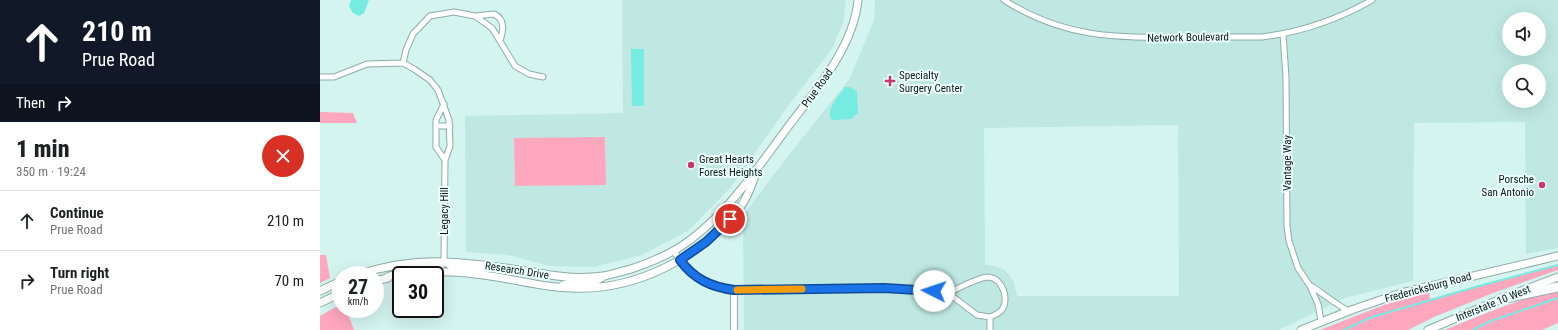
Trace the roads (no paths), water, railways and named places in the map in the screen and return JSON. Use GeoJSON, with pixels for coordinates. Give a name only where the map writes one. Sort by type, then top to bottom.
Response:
{"type":"FeatureCollection","features":[{"type":"Feature","properties":{"kind":"highway"},"geometry":{"type":"LineString","coordinates":[[1501,299],[1558,287]]}},
{"type":"Feature","properties":{"kind":"main road","name":"Prue Road"},"geometry":{"type":"LineString","coordinates":[[674,251],[691,239],[715,218],[759,167],[842,51],[854,24],[858,0]]}},
{"type":"Feature","properties":{"kind":"main road","name":"Prue Road"},"geometry":{"type":"LineString","coordinates":[[680,260],[706,242],[741,206],[759,167]]}},
{"type":"Feature","properties":{"kind":"main road","name":"Research Drive"},"geometry":{"type":"LineString","coordinates":[[384,268],[410,262],[444,261],[506,267],[572,277],[603,276],[641,265],[674,251]]}},
{"type":"Feature","properties":{"kind":"main road","name":"Fredericksburg Road"},"geometry":{"type":"LineString","coordinates":[[1301,330],[1349,310],[1401,292],[1558,256]]}},
{"type":"Feature","properties":{"kind":"main road","name":"Research Drive"},"geometry":{"type":"LineString","coordinates":[[444,272],[559,287],[598,288],[617,284],[648,274],[680,260]]}},
{"type":"Feature","properties":{"kind":"main road"},"geometry":{"type":"LineString","coordinates":[[384,279],[390,276],[434,268],[441,265],[444,261],[453,267],[492,272],[499,278]]}},
{"type":"Feature","properties":{"kind":"main road"},"geometry":{"type":"LineString","coordinates":[[506,267],[510,274],[554,283],[559,287],[567,284],[594,282],[603,276]]}},
{"type":"Feature","properties":{"kind":"main road","name":"Research Drive"},"geometry":{"type":"LineString","coordinates":[[384,279],[392,277]]}},
{"type":"Feature","properties":{"kind":"main road","name":"Interstate 10 West"},"geometry":{"type":"LineString","coordinates":[[1428,330],[1558,277]]}},
{"type":"Feature","properties":{"kind":"main road"},"geometry":{"type":"LineString","coordinates":[[320,291],[332,285]]}},
{"type":"Feature","properties":{"kind":"main road"},"geometry":{"type":"LineString","coordinates":[[320,303],[332,297]]}},
{"type":"Feature","properties":{"kind":"street","name":"Network Boulevard"},"geometry":{"type":"LineString","coordinates":[[1004,0],[1019,10],[1045,22],[1091,34],[1127,38],[1262,37],[1283,34],[1325,23],[1372,0]]}},
{"type":"Feature","properties":{"kind":"street"},"geometry":{"type":"LineString","coordinates":[[320,77],[334,77],[367,64],[402,63],[413,34],[430,16],[454,12],[475,16],[494,14],[501,19],[503,25],[503,32],[500,41]]}},
{"type":"Feature","properties":{"kind":"street"},"geometry":{"type":"LineString","coordinates":[[475,16],[492,28],[515,66],[528,74],[543,77]]}},
{"type":"Feature","properties":{"kind":"street","name":"Vantage Way"},"geometry":{"type":"LineString","coordinates":[[1283,34],[1286,77],[1287,226],[1291,248],[1298,268],[1310,286],[1318,304],[1322,321]]}},
{"type":"Feature","properties":{"kind":"street","name":"Legacy Hill"},"geometry":{"type":"LineString","coordinates":[[402,63],[430,80],[438,90],[444,104],[450,126],[450,146],[444,160],[444,261]]}},
{"type":"Feature","properties":{"kind":"street","name":"Legacy Hill"},"geometry":{"type":"LineString","coordinates":[[444,104],[436,120],[436,147],[444,160]]}},
{"type":"Feature","properties":{"kind":"street"},"geometry":{"type":"LineString","coordinates":[[436,126],[450,126]]}},
{"type":"Feature","properties":{"kind":"street"},"geometry":{"type":"LineString","coordinates":[[674,251],[686,268],[704,282],[714,286],[734,290],[884,288],[948,293],[978,279],[987,277],[994,278],[1000,283],[1004,290],[1004,305],[1001,311],[990,317],[977,315],[948,293]]}},
{"type":"Feature","properties":{"kind":"street","name":"Vantage Way"},"geometry":{"type":"LineString","coordinates":[[1310,286],[1325,295],[1334,303],[1349,310]]}},
{"type":"Feature","properties":{"kind":"street"},"geometry":{"type":"LineString","coordinates":[[734,290],[734,330]]}},
{"type":"Feature","properties":{"kind":"street"},"geometry":{"type":"LineString","coordinates":[[990,317],[990,330]]}},
{"type":"Feature","properties":{"kind":"water"},"geometry":{"type":"Polygon","coordinates":[[[351,0],[369,0],[364,13],[359,16],[353,13],[349,6],[351,0]]]}},
{"type":"Feature","properties":{"kind":"water"},"geometry":{"type":"Polygon","coordinates":[[[631,49],[644,49],[644,106],[632,106],[631,49]]]}},
{"type":"Feature","properties":{"kind":"water"},"geometry":{"type":"Polygon","coordinates":[[[845,87],[849,87],[857,91],[858,113],[851,119],[832,120],[830,116],[831,107],[845,87]]]}},
{"type":"Feature","properties":{"kind":"waterway"},"geometry":{"type":"LineString","coordinates":[[1344,330],[1372,317],[1558,265]]}},
{"type":"Feature","properties":{"kind":"waterway"},"geometry":{"type":"LineString","coordinates":[[1473,330],[1491,321],[1558,298]]}},
{"type":"Feature","properties":{"kind":"place","name":"Specialty Surgery Center"},"geometry":{"type":"Point","coordinates":[890,81]}},
{"type":"Feature","properties":{"kind":"place","name":"Great Hearts Forest Heights"},"geometry":{"type":"Point","coordinates":[691,165]}},
{"type":"Feature","properties":{"kind":"place","name":"Porsche San Antonio"},"geometry":{"type":"Point","coordinates":[1542,185]}}]}
